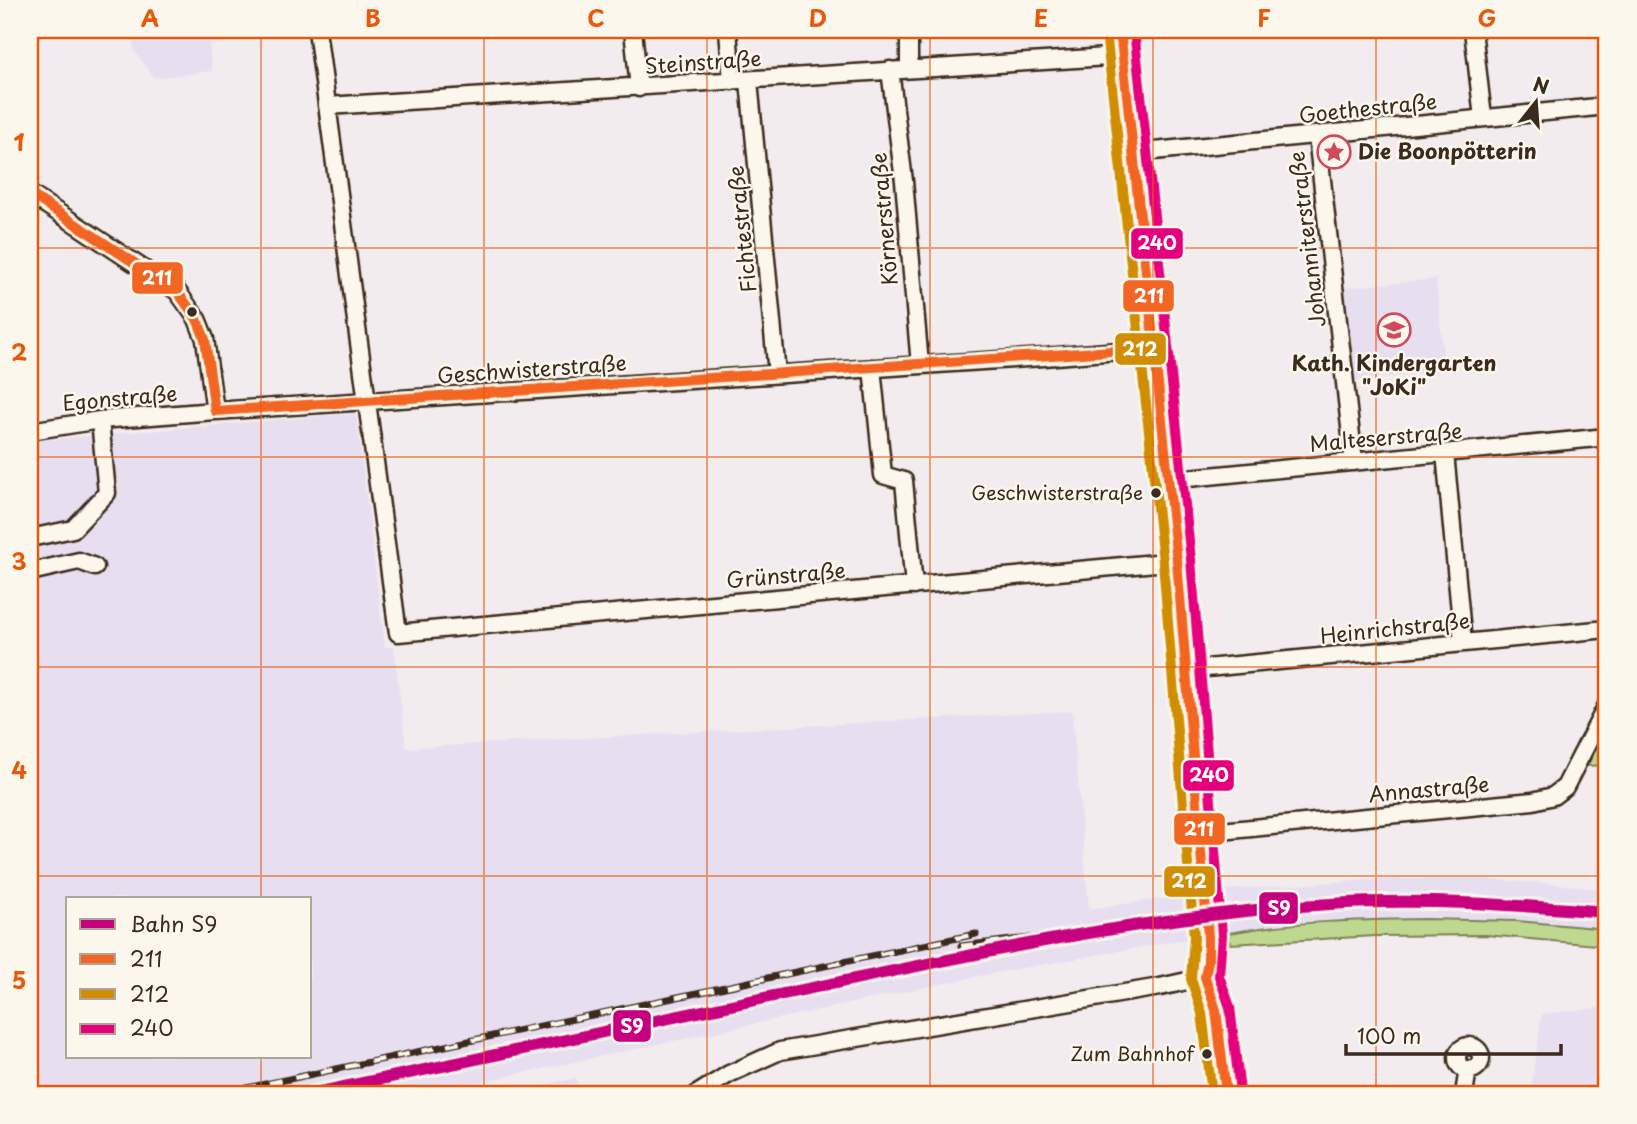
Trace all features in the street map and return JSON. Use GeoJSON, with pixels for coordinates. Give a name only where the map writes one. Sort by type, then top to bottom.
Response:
{"type":"FeatureCollection","features":[{"type":"Feature","properties":{"kind":"street"},"geometry":{"type":"LineString","coordinates":[[317,30],[367,402]]}},
{"type":"Feature","properties":{"kind":"street"},"geometry":{"type":"LineString","coordinates":[[633,30],[639,88]]}},
{"type":"Feature","properties":{"kind":"street"},"geometry":{"type":"LineString","coordinates":[[728,30],[732,81]]}},
{"type":"Feature","properties":{"kind":"street"},"geometry":{"type":"LineString","coordinates":[[909,30],[909,68]]}},
{"type":"Feature","properties":{"kind":"street"},"geometry":{"type":"LineString","coordinates":[[1120,30],[1177,561],[1208,936],[1205,977],[1216,1010],[1226,1094]]}},
{"type":"Feature","properties":{"kind":"street"},"geometry":{"type":"LineString","coordinates":[[1473,30],[1483,118]]}},
{"type":"Feature","properties":{"kind":"street","name":"Steinstraße"},"geometry":{"type":"LineString","coordinates":[[327,106],[1124,55]]}},
{"type":"Feature","properties":{"kind":"street","name":"Körnerstraße"},"geometry":{"type":"LineString","coordinates":[[890,70],[904,181],[920,365]]}},
{"type":"Feature","properties":{"kind":"street","name":"Fichtestraße"},"geometry":{"type":"LineString","coordinates":[[750,81],[776,374]]}},
{"type":"Feature","properties":{"kind":"street","name":"Goethestraße"},"geometry":{"type":"LineString","coordinates":[[1134,153],[1607,106]]}},
{"type":"Feature","properties":{"kind":"street","name":"Johanniterstraße"},"geometry":{"type":"LineString","coordinates":[[1318,136],[1354,462]]}},
{"type":"Feature","properties":{"kind":"street"},"geometry":{"type":"LineString","coordinates":[[30,194],[177,291],[197,319],[205,339],[215,411]]}},
{"type":"Feature","properties":{"kind":"street","name":"Geschwisterstraße"},"geometry":{"type":"LineString","coordinates":[[215,411],[1156,348]]}},
{"type":"Feature","properties":{"kind":"street"},"geometry":{"type":"LineString","coordinates":[[872,368],[883,475],[904,481],[914,586]]}},
{"type":"Feature","properties":{"kind":"street","name":"Grünstraße"},"geometry":{"type":"LineString","coordinates":[[367,402],[398,633],[1177,561]]}},
{"type":"Feature","properties":{"kind":"street","name":"Egonstraße"},"geometry":{"type":"LineString","coordinates":[[30,430],[100,420],[215,411]]}},
{"type":"Feature","properties":{"kind":"street"},"geometry":{"type":"LineString","coordinates":[[30,538],[73,529],[107,494],[100,420]]}},
{"type":"Feature","properties":{"kind":"street","name":"Malteserstraße"},"geometry":{"type":"LineString","coordinates":[[1168,480],[1607,437]]}},
{"type":"Feature","properties":{"kind":"street"},"geometry":{"type":"LineString","coordinates":[[1445,453],[1463,643]]}},
{"type":"Feature","properties":{"kind":"street"},"geometry":{"type":"LineString","coordinates":[[30,572],[79,562],[95,568]]}},
{"type":"Feature","properties":{"kind":"street","name":"Heinrichstraße"},"geometry":{"type":"LineString","coordinates":[[1186,670],[1607,629]]}},
{"type":"Feature","properties":{"kind":"street","name":"Annastraße"},"geometry":{"type":"LineString","coordinates":[[1200,833],[1481,807],[1547,798],[1565,787],[1607,705]]}},
{"type":"Feature","properties":{"kind":"street"},"geometry":{"type":"LineString","coordinates":[[696,1094],[729,1074],[780,1051],[1205,977]]}},
{"type":"Feature","properties":{"kind":"street"},"geometry":{"type":"LineString","coordinates":[[1464,1094],[1468,1069]]}},
{"type":"Feature","properties":{"kind":"shaded area"},"geometry":{"type":"Polygon","coordinates":[[[135,30],[303,31],[209,45],[212,71],[154,78],[133,49],[135,30]]]}},
{"type":"Feature","properties":{"kind":"shaded area","name":"Kath. Kindergarten \"JoKi\""},"geometry":{"type":"Polygon","coordinates":[[[1436,279],[1445,371],[1353,381],[1343,288],[1436,279]]]}},
{"type":"Feature","properties":{"kind":"shaded area"},"geometry":{"type":"Polygon","coordinates":[[[356,413],[385,647],[394,647],[406,748],[1072,711],[1089,909],[1187,895],[1192,938],[979,976],[424,1094],[30,1094],[30,441],[356,413]]]}},
{"type":"Feature","properties":{"kind":"shaded area"},"geometry":{"type":"Polygon","coordinates":[[[1471,878],[1607,890],[1607,929],[1517,921],[1425,919],[1274,925],[1229,933],[1224,890],[1364,880],[1471,878]]]}},
{"type":"Feature","properties":{"kind":"shaded area"},"geometry":{"type":"Polygon","coordinates":[[[1607,1007],[1607,1094],[1530,1094],[1542,1014],[1607,1007]]]}},
{"type":"Feature","properties":{"kind":"shaded area"},"geometry":{"type":"Polygon","coordinates":[[[576,1078],[579,1094],[502,1094],[576,1078]]]}},
{"type":"Feature","properties":{"kind":"green space"},"geometry":{"type":"Polygon","coordinates":[[[1607,728],[1607,765],[1587,766],[1607,728]]]}},
{"type":"Feature","properties":{"kind":"green space"},"geometry":{"type":"Polygon","coordinates":[[[1425,919],[1517,921],[1607,929],[1607,946],[1486,935],[1376,936],[1230,944],[1229,933],[1253,929],[1327,922],[1425,919]]]}},
{"type":"Feature","properties":{"kind":"railway"},"geometry":{"type":"LineString","coordinates":[[961,946],[1113,928]]}},
{"type":"Feature","properties":{"kind":"railway"},"geometry":{"type":"LineString","coordinates":[[218,1094],[976,934]]}},
{"type":"Feature","properties":{"kind":"rail line","name":"S9"},"geometry":{"type":"LineString","coordinates":[[310,1094],[947,960],[1202,916],[1365,902],[1434,902],[1607,912]]}},
{"type":"Feature","properties":{"kind":"transit line","name":"211"},"geometry":{"type":"LineString","coordinates":[[1120,30],[1177,561],[1208,936],[1205,977],[1216,1010],[1226,1094]]}},
{"type":"Feature","properties":{"kind":"transit line","name":"240"},"geometry":{"type":"LineString","coordinates":[[1134,30],[1191,560],[1222,935],[1219,976],[1230,1007],[1240,1092]]}},
{"type":"Feature","properties":{"kind":"transit line","name":"212"},"geometry":{"type":"LineString","coordinates":[[1106,31],[1163,562],[1194,937],[1191,979],[1202,1013],[1212,1094]]}},
{"type":"Feature","properties":{"kind":"transit line","name":"211"},"geometry":{"type":"LineString","coordinates":[[30,194],[177,291],[197,319],[205,339],[215,411]]}},
{"type":"Feature","properties":{"kind":"transit line","name":"211"},"geometry":{"type":"LineString","coordinates":[[215,411],[1156,348]]}},
{"type":"Feature","properties":{"kind":"place","name":"Die Boonpötterin"},"geometry":{"type":"Point","coordinates":[1334,152]}},
{"type":"Feature","properties":{"kind":"place","name":"Kath. Kindergarten \"JoKi\""},"geometry":{"type":"Point","coordinates":[1394,330]}},
{"type":"Feature","properties":{"kind":"place","name":"Geschwisterstraße"},"geometry":{"type":"Point","coordinates":[1156,493]}},
{"type":"Feature","properties":{"kind":"place","name":"Zum Bahnhof"},"geometry":{"type":"Point","coordinates":[1207,1054]}}]}
